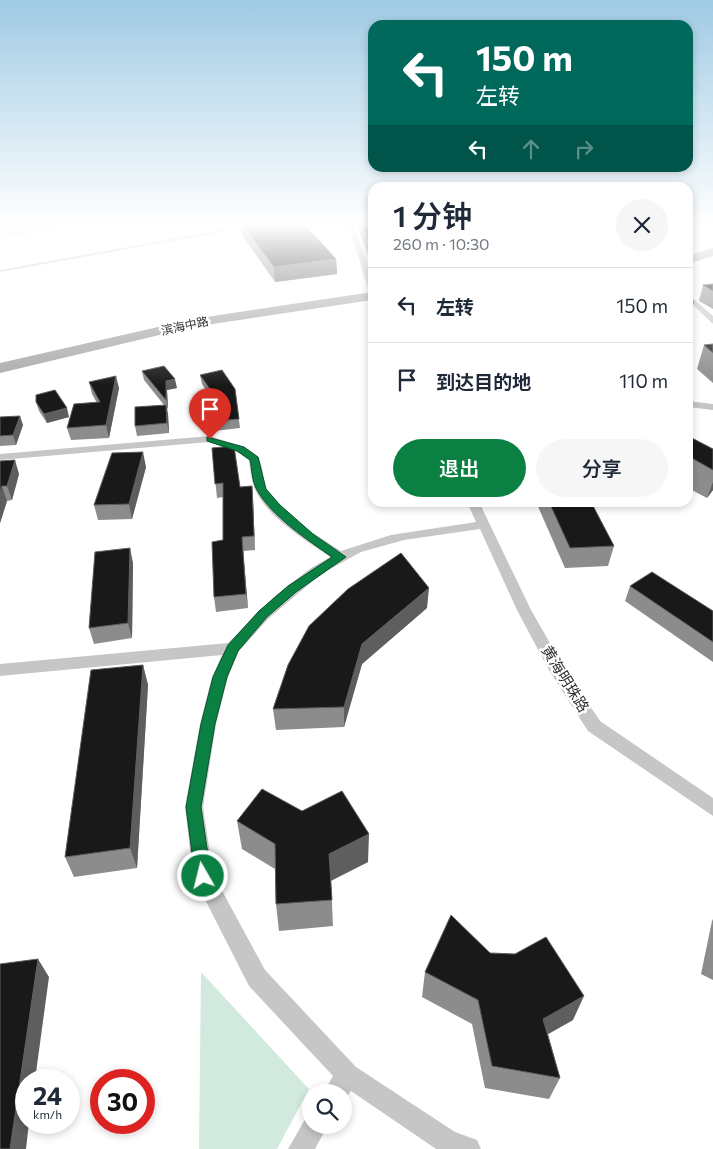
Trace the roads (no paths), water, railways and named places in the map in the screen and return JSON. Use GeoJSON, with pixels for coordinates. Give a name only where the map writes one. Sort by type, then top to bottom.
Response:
{"type":"FeatureCollection","features":[{"type":"Feature","properties":{"kind":"main road","name":"滨海中路"},"geometry":{"type":"LineString","coordinates":[[0,357],[184,315],[304,296],[368,288]]}},
{"type":"Feature","properties":{"kind":"main road","name":"滨海中路"},"geometry":{"type":"LineString","coordinates":[[0,368],[193,324],[368,297]]}},
{"type":"Feature","properties":{"kind":"street"},"geometry":{"type":"LineString","coordinates":[[693,301],[713,321]]}},
{"type":"Feature","properties":{"kind":"street"},"geometry":{"type":"LineString","coordinates":[[693,405],[713,407]]}},
{"type":"Feature","properties":{"kind":"street"},"geometry":{"type":"LineString","coordinates":[[0,457],[210,439],[240,449],[254,459],[261,489],[271,501],[309,536],[340,557]]}},
{"type":"Feature","properties":{"kind":"street","name":"黄海明珠路"},"geometry":{"type":"LineString","coordinates":[[475,507],[524,610],[556,668],[594,726],[713,808]]}},
{"type":"Feature","properties":{"kind":"street"},"geometry":{"type":"LineString","coordinates":[[342,1084],[257,978],[203,876],[194,807],[208,724],[220,677],[232,648],[270,607],[292,589],[340,557],[378,542],[483,525]]}},
{"type":"Feature","properties":{"kind":"street"},"geometry":{"type":"LineString","coordinates":[[0,670],[232,648]]}},
{"type":"Feature","properties":{"kind":"street"},"geometry":{"type":"LineString","coordinates":[[352,1089],[448,1142],[468,1149]]}},
{"type":"Feature","properties":{"kind":"street"},"geometry":{"type":"LineString","coordinates":[[301,1149],[310,1134]]}}]}
